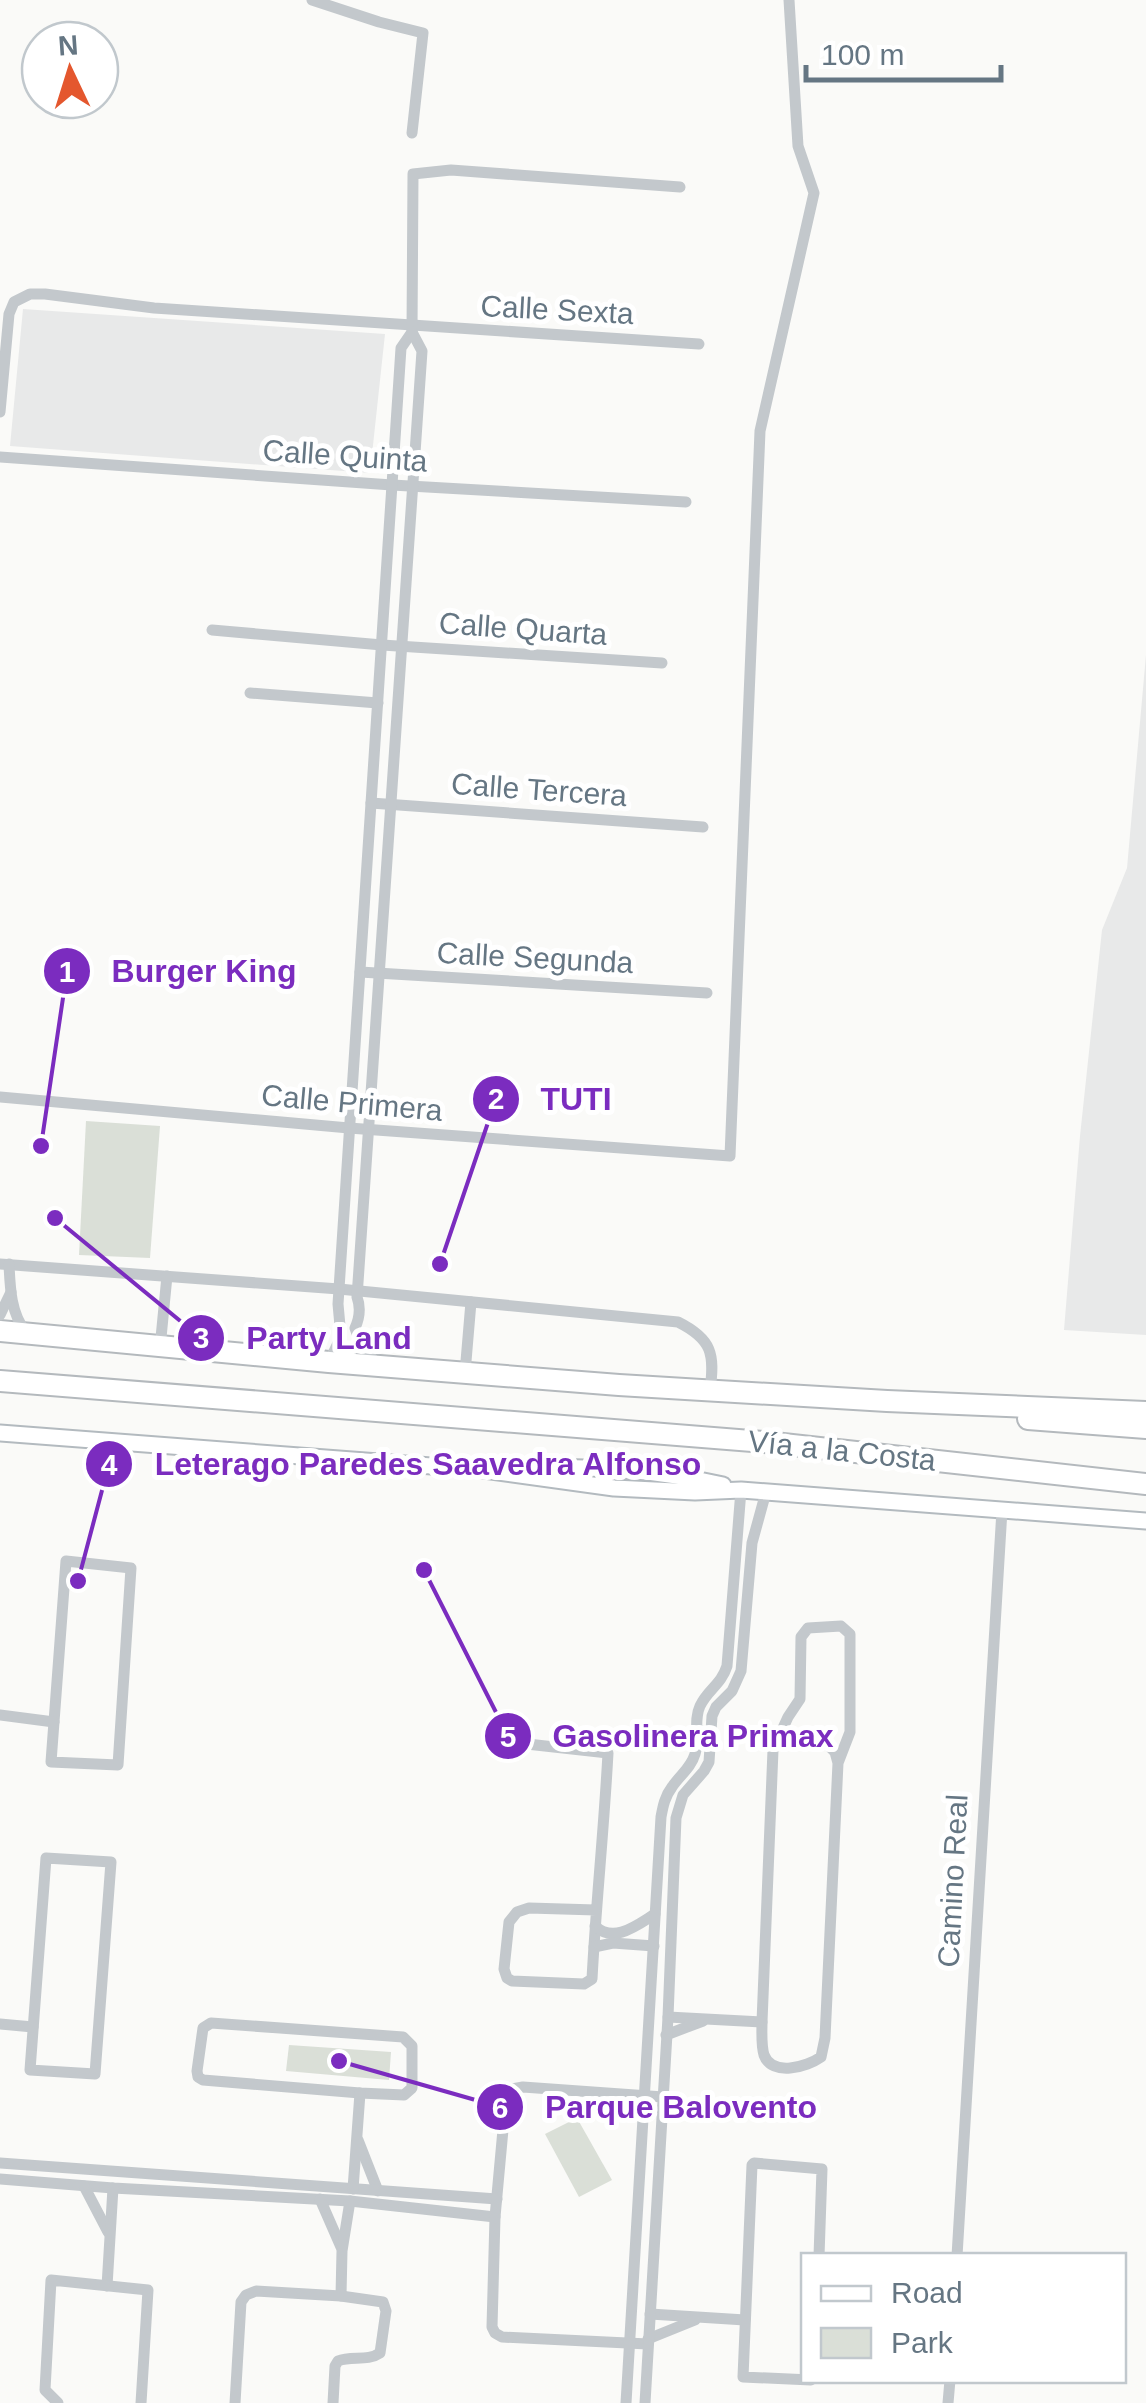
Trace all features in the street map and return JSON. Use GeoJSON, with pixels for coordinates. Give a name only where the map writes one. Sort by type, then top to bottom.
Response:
{"type":"FeatureCollection","features":[{"type":"Feature","properties":{"kind":"highway","name":"Vía a la Costa"},"geometry":{"type":"LineString","coordinates":[[0,1331],[465,1373],[887,1401],[1146,1412]]}},
{"type":"Feature","properties":{"kind":"highway","name":"Vía a la Costa"},"geometry":{"type":"LineString","coordinates":[[0,1381],[766,1442],[1143,1484]]}},
{"type":"Feature","properties":{"kind":"highway"},"geometry":{"type":"LineString","coordinates":[[887,1401],[957,1412],[1146,1428]]}},
{"type":"Feature","properties":{"kind":"street"},"geometry":{"type":"LineString","coordinates":[[312,0],[423,32],[412,133]]}},
{"type":"Feature","properties":{"kind":"street","name":"Calle Primera"},"geometry":{"type":"LineString","coordinates":[[0,1097],[370,1130],[730,1156],[760,431],[814,193],[798,146],[790,0]]}},
{"type":"Feature","properties":{"kind":"street"},"geometry":{"type":"LineString","coordinates":[[379,1366],[362,1346],[355,1328],[360,1318],[357,1294],[422,351],[412,328],[413,174],[451,170],[680,186]]}},
{"type":"Feature","properties":{"kind":"street","name":"Calle Sexta"},"geometry":{"type":"LineString","coordinates":[[0,412],[9,314],[14,302],[30,294],[412,328],[698,344]]}},
{"type":"Feature","properties":{"kind":"street"},"geometry":{"type":"LineString","coordinates":[[329,1362],[341,1338],[339,1290],[401,348],[412,328]]}},
{"type":"Feature","properties":{"kind":"street","name":"Calle Quinta"},"geometry":{"type":"LineString","coordinates":[[0,457],[686,502]]}},
{"type":"Feature","properties":{"kind":"street","name":"Calle Quarta"},"geometry":{"type":"LineString","coordinates":[[212,630],[662,663]]}},
{"type":"Feature","properties":{"kind":"street"},"geometry":{"type":"LineString","coordinates":[[250,693],[378,703]]}},
{"type":"Feature","properties":{"kind":"street","name":"Calle Tercera"},"geometry":{"type":"LineString","coordinates":[[371,803],[703,827]]}},
{"type":"Feature","properties":{"kind":"street","name":"Calle Segunda"},"geometry":{"type":"LineString","coordinates":[[360,972],[707,993]]}},
{"type":"Feature","properties":{"kind":"street"},"geometry":{"type":"LineString","coordinates":[[26,1332],[20,1325],[4,1264],[678,1322],[706,1343],[712,1357],[710,1390]]}},
{"type":"Feature","properties":{"kind":"street"},"geometry":{"type":"LineString","coordinates":[[160,1348],[167,1276]]}},
{"type":"Feature","properties":{"kind":"street"},"geometry":{"type":"LineString","coordinates":[[0,1316],[10,1292]]}},
{"type":"Feature","properties":{"kind":"street"},"geometry":{"type":"LineString","coordinates":[[465,1373],[471,1302]]}},
{"type":"Feature","properties":{"kind":"street","name":"Vía a la Costa"},"geometry":{"type":"LineString","coordinates":[[0,1433],[484,1470],[611,1467],[686,1477],[741,1490],[1146,1521]]}},
{"type":"Feature","properties":{"kind":"street"},"geometry":{"type":"LineString","coordinates":[[626,2403],[661,1817],[664,1800],[690,1766],[701,1703],[723,1678],[727,1666],[741,1490]]}},
{"type":"Feature","properties":{"kind":"street"},"geometry":{"type":"LineString","coordinates":[[644,2403],[679,1804],[709,1762],[712,1716],[737,1683],[741,1671],[752,1543],[766,1492]]}},
{"type":"Feature","properties":{"kind":"street","name":"Camino Real"},"geometry":{"type":"LineString","coordinates":[[957,2253],[1002,1510]]}},
{"type":"Feature","properties":{"kind":"street"},"geometry":{"type":"LineString","coordinates":[[66,1562],[131,1568],[118,1765],[51,1762],[54,1722],[66,1562]]}},
{"type":"Feature","properties":{"kind":"street"},"geometry":{"type":"LineString","coordinates":[[841,1626],[850,1634],[850,1732],[838,1763],[825,2038],[821,2057],[810,2066],[778,2068],[766,2061],[762,2022],[773,1760],[776,1742],[800,1699],[801,1637],[808,1628],[841,1626]]}},
{"type":"Feature","properties":{"kind":"street"},"geometry":{"type":"LineString","coordinates":[[2,1717],[54,1722]]}},
{"type":"Feature","properties":{"kind":"street"},"geometry":{"type":"LineString","coordinates":[[491,1740],[608,1753],[592,1978],[584,1984],[506,1978],[509,1922],[516,1912],[529,1908],[596,1910]]}},
{"type":"Feature","properties":{"kind":"street"},"geometry":{"type":"LineString","coordinates":[[776,1742],[824,1742],[838,1763]]}},
{"type":"Feature","properties":{"kind":"street"},"geometry":{"type":"LineString","coordinates":[[46,1858],[111,1862],[95,2074],[30,2070],[33,2027],[46,1858]]}},
{"type":"Feature","properties":{"kind":"street"},"geometry":{"type":"LineString","coordinates":[[658,1864],[674,1864]]}},
{"type":"Feature","properties":{"kind":"street"},"geometry":{"type":"LineString","coordinates":[[595,1926],[602,1932],[625,1932],[655,1914]]}},
{"type":"Feature","properties":{"kind":"street"},"geometry":{"type":"LineString","coordinates":[[594,1948],[613,1943],[654,1946]]}},
{"type":"Feature","properties":{"kind":"street"},"geometry":{"type":"LineString","coordinates":[[668,2016],[762,2022]]}},
{"type":"Feature","properties":{"kind":"street"},"geometry":{"type":"LineString","coordinates":[[666,2035],[707,2020]]}},
{"type":"Feature","properties":{"kind":"street"},"geometry":{"type":"LineString","coordinates":[[211,2022],[403,2036],[408,2040],[412,2046],[409,2093],[360,2093],[203,2080],[197,2071],[204,2028],[211,2022]]}},
{"type":"Feature","properties":{"kind":"street"},"geometry":{"type":"LineString","coordinates":[[0,2024],[33,2027]]}},
{"type":"Feature","properties":{"kind":"street"},"geometry":{"type":"LineString","coordinates":[[663,2097],[523,2088],[512,2089],[506,2097],[495,2217],[492,2327],[502,2337],[629,2343],[648,2342],[700,2318]]}},
{"type":"Feature","properties":{"kind":"street"},"geometry":{"type":"LineString","coordinates":[[341,2296],[342,2251],[360,2093]]}},
{"type":"Feature","properties":{"kind":"street"},"geometry":{"type":"LineString","coordinates":[[356,2136],[378,2190]]}},
{"type":"Feature","properties":{"kind":"street"},"geometry":{"type":"LineString","coordinates":[[0,2163],[351,2195],[422,2209],[495,2217]]}},
{"type":"Feature","properties":{"kind":"street"},"geometry":{"type":"LineString","coordinates":[[801,2380],[743,2377],[754,2163],[822,2170],[818,2253]]}},
{"type":"Feature","properties":{"kind":"street"},"geometry":{"type":"LineString","coordinates":[[174,2192],[175,2176]]}},
{"type":"Feature","properties":{"kind":"street"},"geometry":{"type":"LineString","coordinates":[[0,2179],[320,2199],[378,2190],[497,2199]]}},
{"type":"Feature","properties":{"kind":"street"},"geometry":{"type":"LineString","coordinates":[[84,2186],[110,2236]]}},
{"type":"Feature","properties":{"kind":"street"},"geometry":{"type":"LineString","coordinates":[[106,2286],[113,2188]]}},
{"type":"Feature","properties":{"kind":"street"},"geometry":{"type":"LineString","coordinates":[[422,2209],[423,2194]]}},
{"type":"Feature","properties":{"kind":"street"},"geometry":{"type":"LineString","coordinates":[[320,2199],[342,2251]]}},
{"type":"Feature","properties":{"kind":"street"},"geometry":{"type":"LineString","coordinates":[[58,2403],[45,2390],[50,2280],[148,2290],[141,2403]]}},
{"type":"Feature","properties":{"kind":"street"},"geometry":{"type":"LineString","coordinates":[[235,2403],[241,2302],[246,2296],[256,2291],[380,2300],[386,2311],[380,2354],[372,2358],[344,2358],[336,2363],[334,2403]]}},
{"type":"Feature","properties":{"kind":"street"},"geometry":{"type":"LineString","coordinates":[[650,2314],[745,2320]]}},
{"type":"Feature","properties":{"kind":"shaded area"},"geometry":{"type":"Polygon","coordinates":[[[23,309],[385,334],[370,473],[10,446],[23,309]]]}},
{"type":"Feature","properties":{"kind":"shaded area"},"geometry":{"type":"Polygon","coordinates":[[[1146,655],[1146,1335],[1064,1330],[1102,930],[1127,868],[1146,655]]]}},
{"type":"Feature","properties":{"kind":"green space"},"geometry":{"type":"Polygon","coordinates":[[[86,1121],[160,1126],[150,1258],[79,1255],[86,1121]]]}},
{"type":"Feature","properties":{"kind":"green space"},"geometry":{"type":"Polygon","coordinates":[[[289,2045],[391,2052],[389,2080],[286,2071],[289,2045]]]}},
{"type":"Feature","properties":{"kind":"green space"},"geometry":{"type":"Polygon","coordinates":[[[577,2118],[612,2180],[579,2197],[545,2134],[577,2118]]]}},
{"type":"Feature","properties":{"kind":"place","name":"Burger King"},"geometry":{"type":"Point","coordinates":[41,1146]}},
{"type":"Feature","properties":{"kind":"place","name":"Party Land"},"geometry":{"type":"Point","coordinates":[55,1218]}},
{"type":"Feature","properties":{"kind":"place","name":"TUTI"},"geometry":{"type":"Point","coordinates":[440,1264]}},
{"type":"Feature","properties":{"kind":"place","name":"Gasolinera Primax"},"geometry":{"type":"Point","coordinates":[424,1570]}},
{"type":"Feature","properties":{"kind":"place","name":"Leterago Paredes Saavedra Alfonso"},"geometry":{"type":"Point","coordinates":[78,1581]}},
{"type":"Feature","properties":{"kind":"place","name":"Parque Balovento"},"geometry":{"type":"Point","coordinates":[339,2061]}}]}
